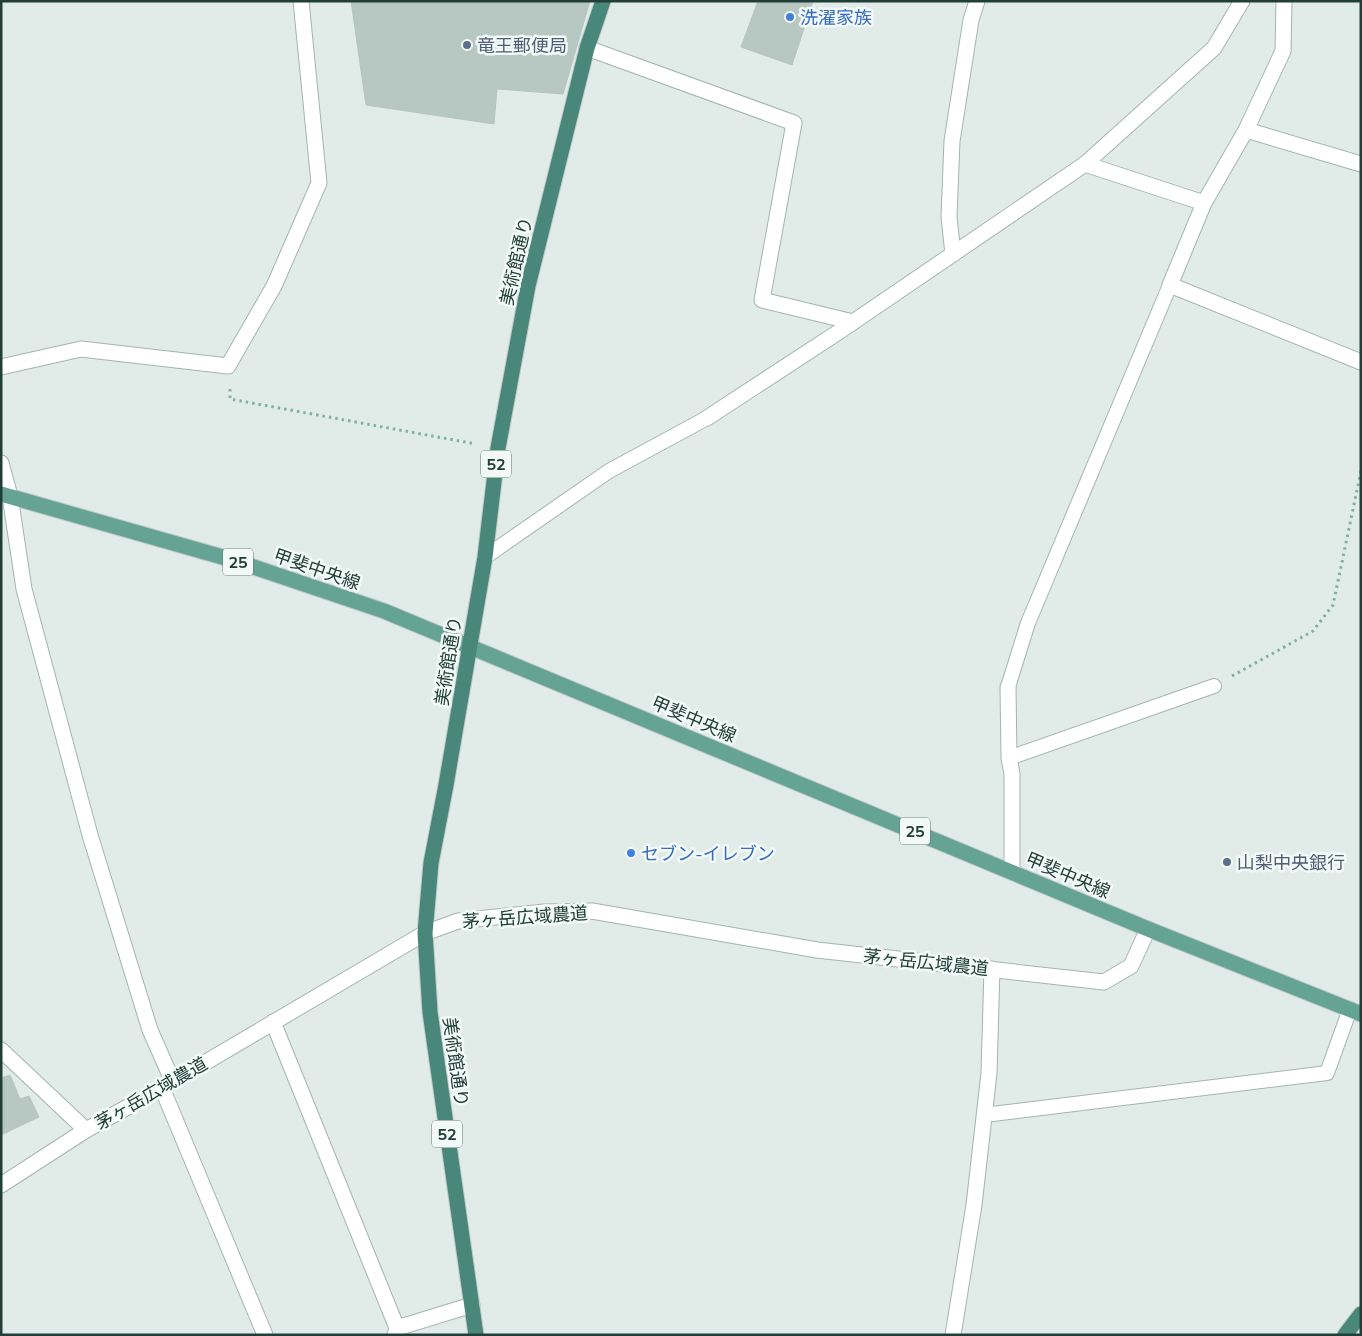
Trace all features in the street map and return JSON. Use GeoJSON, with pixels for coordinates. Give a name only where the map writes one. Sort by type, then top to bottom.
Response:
{"type":"FeatureCollection","features":[{"type":"Feature","properties":{"kind":"highway","name":"美術館通り"},"geometry":{"type":"LineString","coordinates":[[476,1335],[430,1012],[425,933],[430,862],[446,785],[470,646],[485,557],[498,448],[528,286],[587,48],[603,1]]}},
{"type":"Feature","properties":{"kind":"highway"},"geometry":{"type":"LineString","coordinates":[[1345,1335],[1361,1314]]}},
{"type":"Feature","properties":{"kind":"main road","name":"甲斐中央線"},"geometry":{"type":"LineString","coordinates":[[6,495],[233,560],[384,611],[1148,929],[1355,1011]]}},
{"type":"Feature","properties":{"kind":"street"},"geometry":{"type":"LineString","coordinates":[[1,367],[81,348],[228,366],[274,286],[319,184],[301,1]]}},
{"type":"Feature","properties":{"kind":"street"},"geometry":{"type":"LineString","coordinates":[[953,254],[949,217],[952,141],[971,20],[977,1]]}},
{"type":"Feature","properties":{"kind":"street"},"geometry":{"type":"LineString","coordinates":[[707,418],[853,322],[1085,164],[1214,48],[1242,1]]}},
{"type":"Feature","properties":{"kind":"street"},"geometry":{"type":"LineString","coordinates":[[1284,1],[1283,52],[1246,130],[1204,203],[1170,285],[1361,362]]}},
{"type":"Feature","properties":{"kind":"street"},"geometry":{"type":"LineString","coordinates":[[587,48],[794,123],[762,300],[853,322]]}},
{"type":"Feature","properties":{"kind":"street"},"geometry":{"type":"LineString","coordinates":[[1246,130],[1361,164]]}},
{"type":"Feature","properties":{"kind":"street"},"geometry":{"type":"LineString","coordinates":[[1085,164],[1204,203]]}},
{"type":"Feature","properties":{"kind":"street"},"geometry":{"type":"LineString","coordinates":[[1,463],[24,589],[90,835],[167,1085],[265,1335]]}},
{"type":"Feature","properties":{"kind":"street"},"geometry":{"type":"LineString","coordinates":[[1008,687],[1009,758],[1012,774],[1012,871]]}},
{"type":"Feature","properties":{"kind":"street","name":"茅ヶ岳広域農道"},"geometry":{"type":"LineString","coordinates":[[1,1185],[86,1130],[167,1085],[425,933],[458,921],[544,912],[592,911],[817,950],[1104,982],[1131,966],[1148,929]]}},
{"type":"Feature","properties":{"kind":"street"},"geometry":{"type":"LineString","coordinates":[[953,1335],[974,1205],[989,1073],[992,969]]}},
{"type":"Feature","properties":{"kind":"street"},"geometry":{"type":"LineString","coordinates":[[273,1022],[396,1331],[472,1305]]}},
{"type":"Feature","properties":{"kind":"street"},"geometry":{"type":"LineString","coordinates":[[1,1050],[86,1130]]}},
{"type":"Feature","properties":{"kind":"lane"},"geometry":{"type":"LineString","coordinates":[[1008,687],[1028,623],[1170,285]]}},
{"type":"Feature","properties":{"kind":"lane"},"geometry":{"type":"LineString","coordinates":[[485,557],[609,471],[707,418]]}},
{"type":"Feature","properties":{"kind":"lane"},"geometry":{"type":"LineString","coordinates":[[1009,758],[1214,686]]}},
{"type":"Feature","properties":{"kind":"lane"},"geometry":{"type":"LineString","coordinates":[[984,1116],[1327,1073],[1355,1011]]}},
{"type":"Feature","properties":{"kind":"path"},"geometry":{"type":"LineString","coordinates":[[228,366],[230,398],[498,448]]}},
{"type":"Feature","properties":{"kind":"path"},"geometry":{"type":"LineString","coordinates":[[1214,686],[1313,631],[1333,605],[1361,471]]}},
{"type":"Feature","properties":{"kind":"building","name":"竜王郵便局"},"geometry":{"type":"Polygon","coordinates":[[[351,1],[590,1],[563,94],[497,89],[494,124],[366,105],[351,1]]]}},
{"type":"Feature","properties":{"kind":"building"},"geometry":{"type":"Polygon","coordinates":[[[758,1],[813,1],[792,65],[741,47],[758,1]]]}},
{"type":"Feature","properties":{"kind":"building"},"geometry":{"type":"Polygon","coordinates":[[[10,1075],[20,1099],[29,1096],[39,1117],[1,1135],[1,1078],[10,1075]]]}},
{"type":"Feature","properties":{"kind":"place","name":"洗濯家族"},"geometry":{"type":"Point","coordinates":[790,17]}},
{"type":"Feature","properties":{"kind":"place","name":"竜王郵便局"},"geometry":{"type":"Point","coordinates":[467,45]}},
{"type":"Feature","properties":{"kind":"place","name":"セブン-イレブン"},"geometry":{"type":"Point","coordinates":[631,853]}},
{"type":"Feature","properties":{"kind":"place","name":"山梨中央銀行"},"geometry":{"type":"Point","coordinates":[1227,862]}}]}
